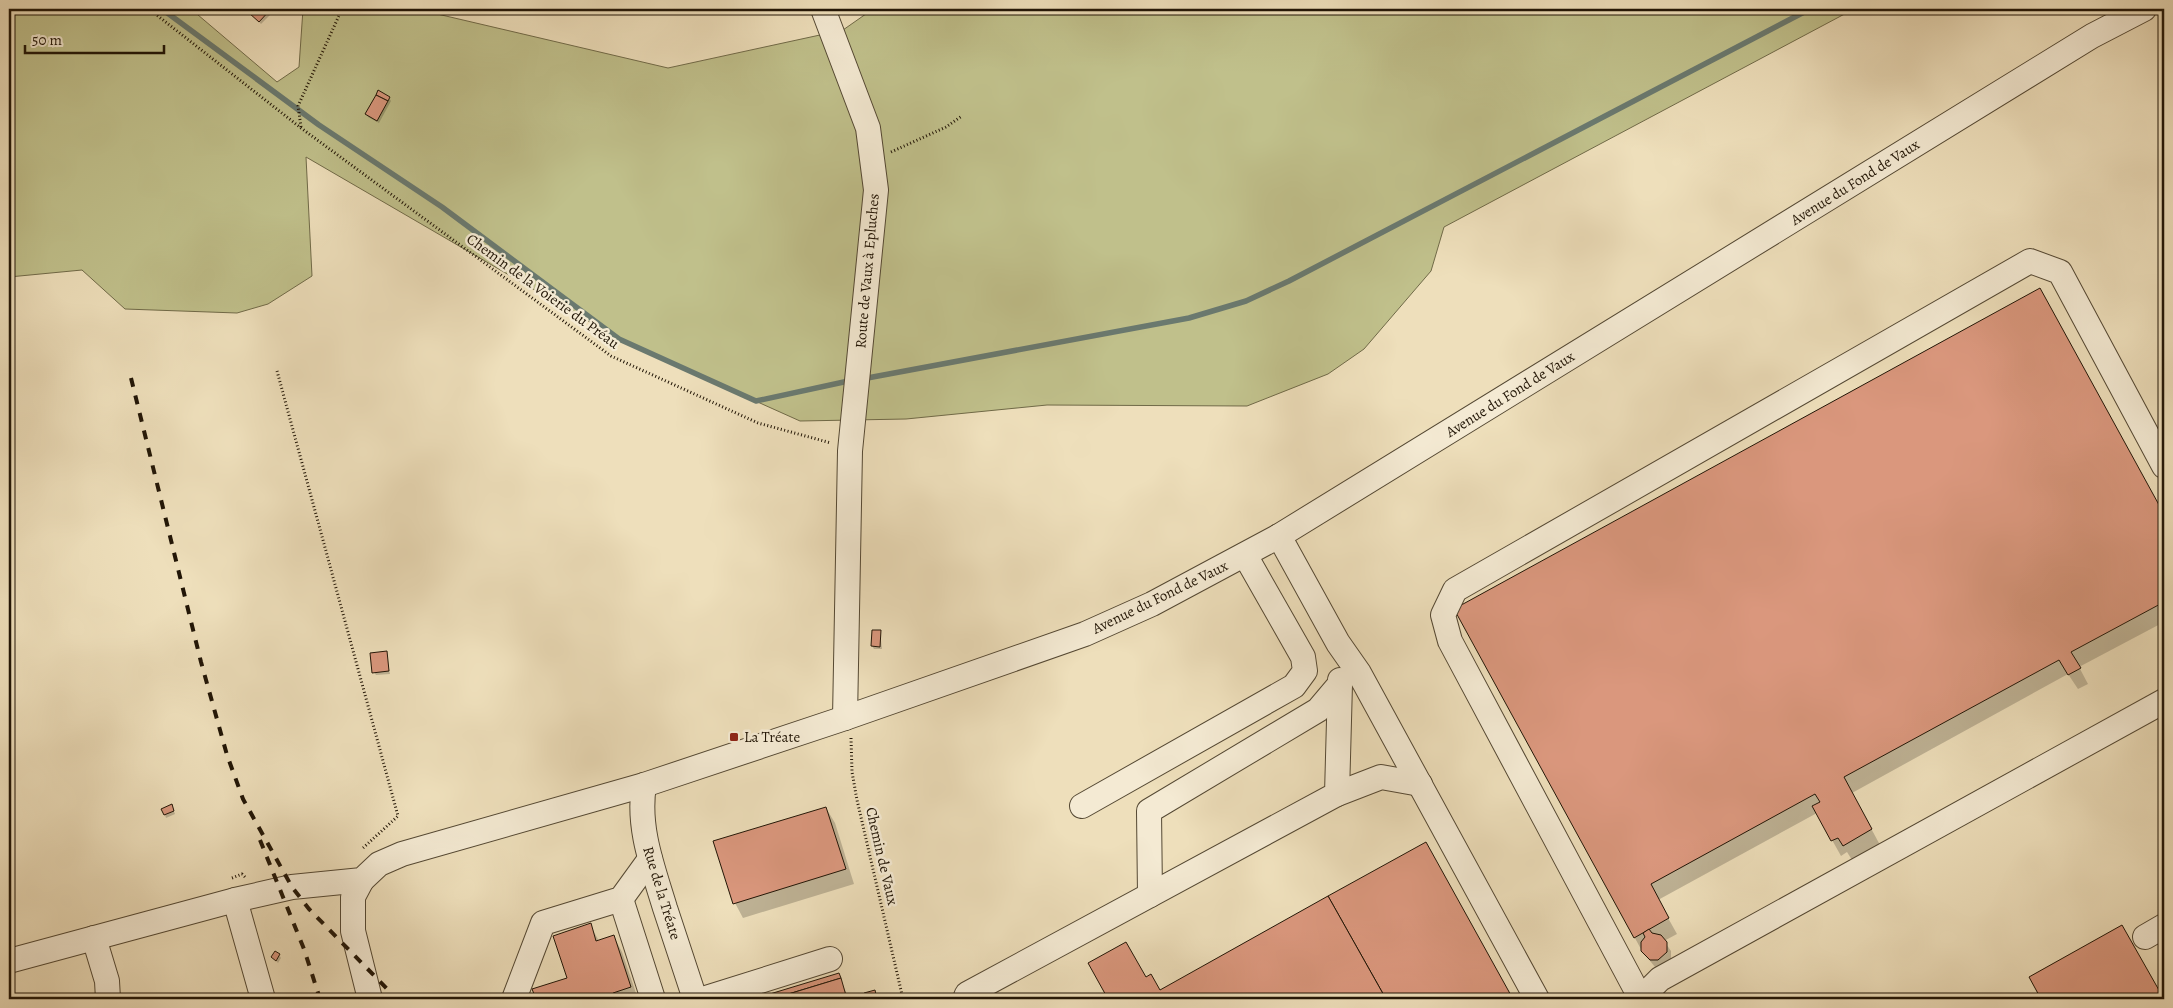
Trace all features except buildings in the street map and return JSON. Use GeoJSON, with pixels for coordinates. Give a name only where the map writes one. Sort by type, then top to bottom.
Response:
{"type":"FeatureCollection","features":[{"type":"Feature","properties":{"kind":"street","name":"Route de Vaux à Epluches"},"geometry":{"type":"LineString","coordinates":[[823,9],[868,128],[876,190],[850,451],[845,718]]}},
{"type":"Feature","properties":{"kind":"street","name":"Avenue du Fond de Vaux"},"geometry":{"type":"LineString","coordinates":[[362,880],[379,864],[402,854],[644,785],[845,718],[1085,634],[1152,604],[1279,536],[2092,36],[2144,9]]}},
{"type":"Feature","properties":{"kind":"street"},"geometry":{"type":"LineString","coordinates":[[2164,466],[2060,272],[2030,261],[1455,590],[1442,615],[1450,641],[1640,999],[1660,979],[2164,702]]}},
{"type":"Feature","properties":{"kind":"street"},"geometry":{"type":"LineString","coordinates":[[1279,536],[1338,643],[1360,673],[1537,999]]}},
{"type":"Feature","properties":{"kind":"street"},"geometry":{"type":"LineString","coordinates":[[1082,806],[1294,686],[1305,671],[1303,657],[1245,554]]}},
{"type":"Feature","properties":{"kind":"street"},"geometry":{"type":"LineString","coordinates":[[1337,794],[1340,684],[1338,643]]}},
{"type":"Feature","properties":{"kind":"street"},"geometry":{"type":"LineString","coordinates":[[1150,895],[1149,811],[1318,710],[1340,684]]}},
{"type":"Feature","properties":{"kind":"street"},"geometry":{"type":"LineString","coordinates":[[965,999],[967,994],[1337,794],[1381,776],[1420,784]]}},
{"type":"Feature","properties":{"kind":"street","name":"Rue de la Tréate"},"geometry":{"type":"LineString","coordinates":[[644,785],[642,800],[643,827],[650,859],[695,999]]}},
{"type":"Feature","properties":{"kind":"street"},"geometry":{"type":"LineString","coordinates":[[514,999],[543,923],[621,899],[650,859]]}},
{"type":"Feature","properties":{"kind":"street"},"geometry":{"type":"LineString","coordinates":[[9,961],[235,900],[292,887],[362,880]]}},
{"type":"Feature","properties":{"kind":"street"},"geometry":{"type":"LineString","coordinates":[[362,880],[354,897],[353,931],[370,999]]}},
{"type":"Feature","properties":{"kind":"street"},"geometry":{"type":"LineString","coordinates":[[621,899],[653,999]]}},
{"type":"Feature","properties":{"kind":"street"},"geometry":{"type":"LineString","coordinates":[[235,900],[263,999]]}},
{"type":"Feature","properties":{"kind":"street"},"geometry":{"type":"LineString","coordinates":[[94,938],[107,981],[108,999]]}},
{"type":"Feature","properties":{"kind":"street"},"geometry":{"type":"LineString","coordinates":[[703,999],[830,958]]}},
{"type":"Feature","properties":{"kind":"path","name":"Chemin de la Voierie du Préau"},"geometry":{"type":"LineString","coordinates":[[149,9],[301,128],[611,356],[758,423],[833,444],[850,451]]}},
{"type":"Feature","properties":{"kind":"path"},"geometry":{"type":"LineString","coordinates":[[301,128],[298,106],[342,9]]}},
{"type":"Feature","properties":{"kind":"path"},"geometry":{"type":"LineString","coordinates":[[872,161],[946,127],[962,116]]}},
{"type":"Feature","properties":{"kind":"path"},"geometry":{"type":"LineString","coordinates":[[277,371],[398,816],[356,855]]}},
{"type":"Feature","properties":{"kind":"path","name":"Chemin de Vaux"},"geometry":{"type":"LineString","coordinates":[[845,718],[852,740],[852,772],[903,999]]}},
{"type":"Feature","properties":{"kind":"green space"},"geometry":{"type":"Polygon","coordinates":[[[9,9],[191,9],[277,82],[299,67],[303,9],[416,9],[668,68],[843,30],[873,9],[1854,9],[1444,227],[1431,271],[1364,349],[1328,374],[1247,406],[1047,405],[906,419],[800,421],[626,343],[306,157],[312,276],[268,304],[237,313],[125,309],[82,270],[9,277],[9,9]]]}},
{"type":"Feature","properties":{"kind":"waterway"},"geometry":{"type":"LineString","coordinates":[[162,9],[319,125],[442,207],[619,339],[756,401],[853,380]]}},
{"type":"Feature","properties":{"kind":"waterway"},"geometry":{"type":"LineString","coordinates":[[862,379],[1189,318],[1246,301],[1289,281],[1810,9]]}},
{"type":"Feature","properties":{"kind":"railway"},"geometry":{"type":"LineString","coordinates":[[131,378],[201,662],[227,755],[243,799],[292,887],[309,909],[397,999]]}},
{"type":"Feature","properties":{"kind":"railway"},"geometry":{"type":"LineString","coordinates":[[260,840],[304,949],[320,999]]}},
{"type":"Feature","properties":{"kind":"place","name":"La Tréate"},"geometry":{"type":"Point","coordinates":[734,737]}}]}
